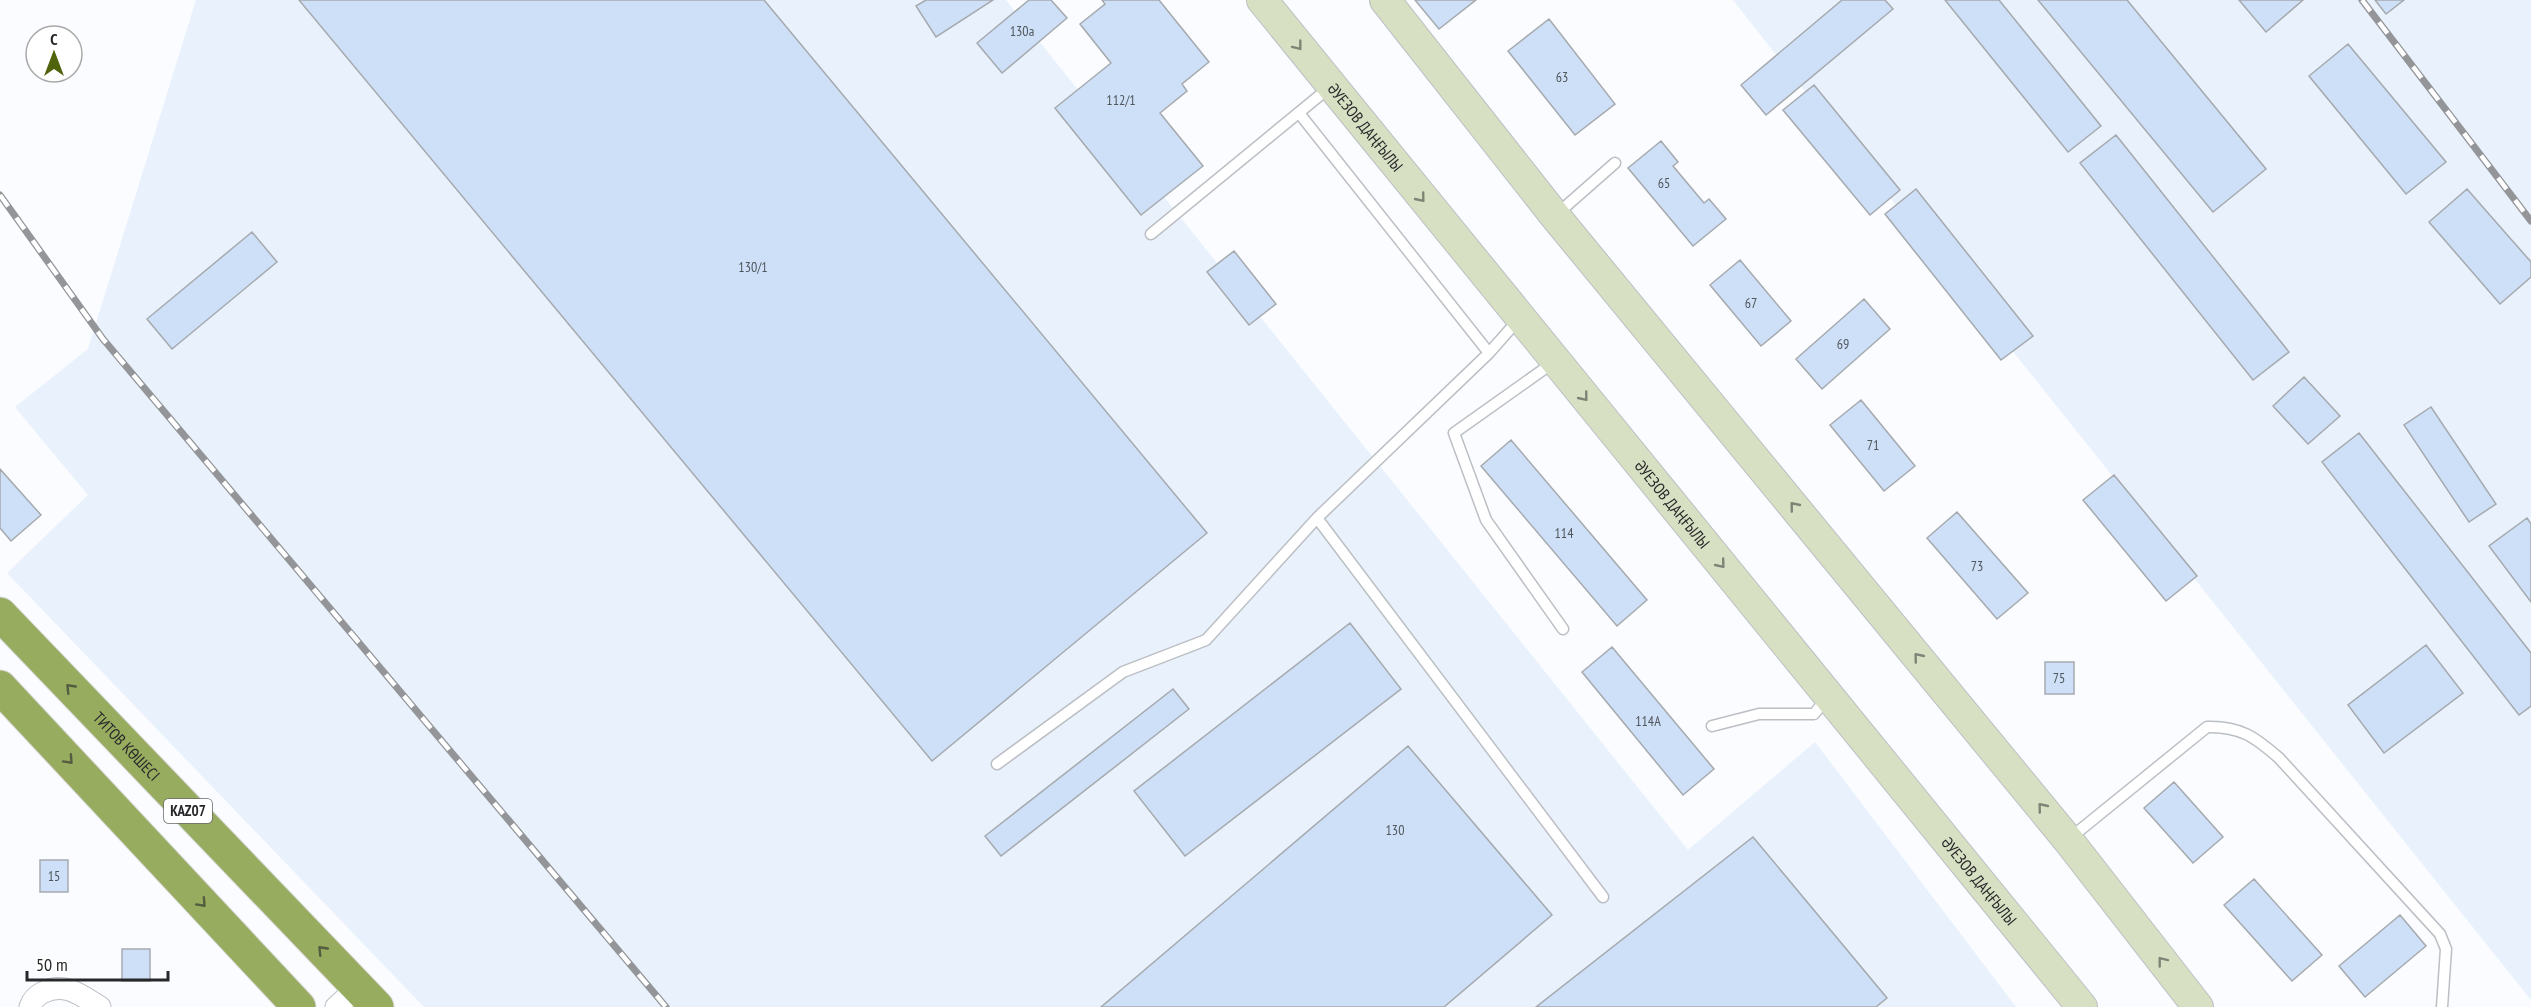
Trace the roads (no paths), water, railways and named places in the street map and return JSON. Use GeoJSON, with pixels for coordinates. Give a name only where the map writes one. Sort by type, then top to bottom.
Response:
{"type":"FeatureCollection","features":[{"type":"Feature","properties":{"kind":"highway","name":"ТИТОВ КӨШЕСІ"},"geometry":{"type":"LineString","coordinates":[[0,614],[357,1000]]}},
{"type":"Feature","properties":{"kind":"highway"},"geometry":{"type":"LineString","coordinates":[[0,687],[299,1007]]}},
{"type":"Feature","properties":{"kind":"main road","name":"ӘУЕЗОВ ДАҢҒЫЛЫ"},"geometry":{"type":"LineString","coordinates":[[1262,0],[1330,87],[2082,1007]]}},
{"type":"Feature","properties":{"kind":"main road"},"geometry":{"type":"LineString","coordinates":[[1385,0],[1555,216],[2068,840],[2198,1007]]}},
{"type":"Feature","properties":{"kind":"street"},"geometry":{"type":"LineString","coordinates":[[30,1007],[37,996],[53,987],[72,989],[100,1007]]}},
{"type":"Feature","properties":{"kind":"lane"},"geometry":{"type":"LineString","coordinates":[[1151,234],[1330,87]]}},
{"type":"Feature","properties":{"kind":"lane"},"geometry":{"type":"LineString","coordinates":[[1299,113],[1489,353]]}},
{"type":"Feature","properties":{"kind":"lane"},"geometry":{"type":"LineString","coordinates":[[1555,216],[1615,163]]}},
{"type":"Feature","properties":{"kind":"lane"},"geometry":{"type":"LineString","coordinates":[[997,764],[1123,672],[1206,640],[1317,518],[1489,353],[1519,319]]}},
{"type":"Feature","properties":{"kind":"lane"},"geometry":{"type":"LineString","coordinates":[[1554,361],[1454,433],[1486,520],[1563,629]]}},
{"type":"Feature","properties":{"kind":"lane"},"geometry":{"type":"LineString","coordinates":[[1317,518],[1603,897]]}},
{"type":"Feature","properties":{"kind":"lane"},"geometry":{"type":"LineString","coordinates":[[1712,726],[1759,714],[1814,714],[1829,696]]}},
{"type":"Feature","properties":{"kind":"lane"},"geometry":{"type":"LineString","coordinates":[[2068,840],[2207,727],[2227,726],[2242,732],[2258,740],[2279,758],[2440,934],[2446,949],[2442,1007]]}},
{"type":"Feature","properties":{"kind":"railway"},"geometry":{"type":"LineString","coordinates":[[2362,0],[2531,221]]}},
{"type":"Feature","properties":{"kind":"railway"},"geometry":{"type":"LineString","coordinates":[[0,195],[103,339],[666,1007]]}}]}
